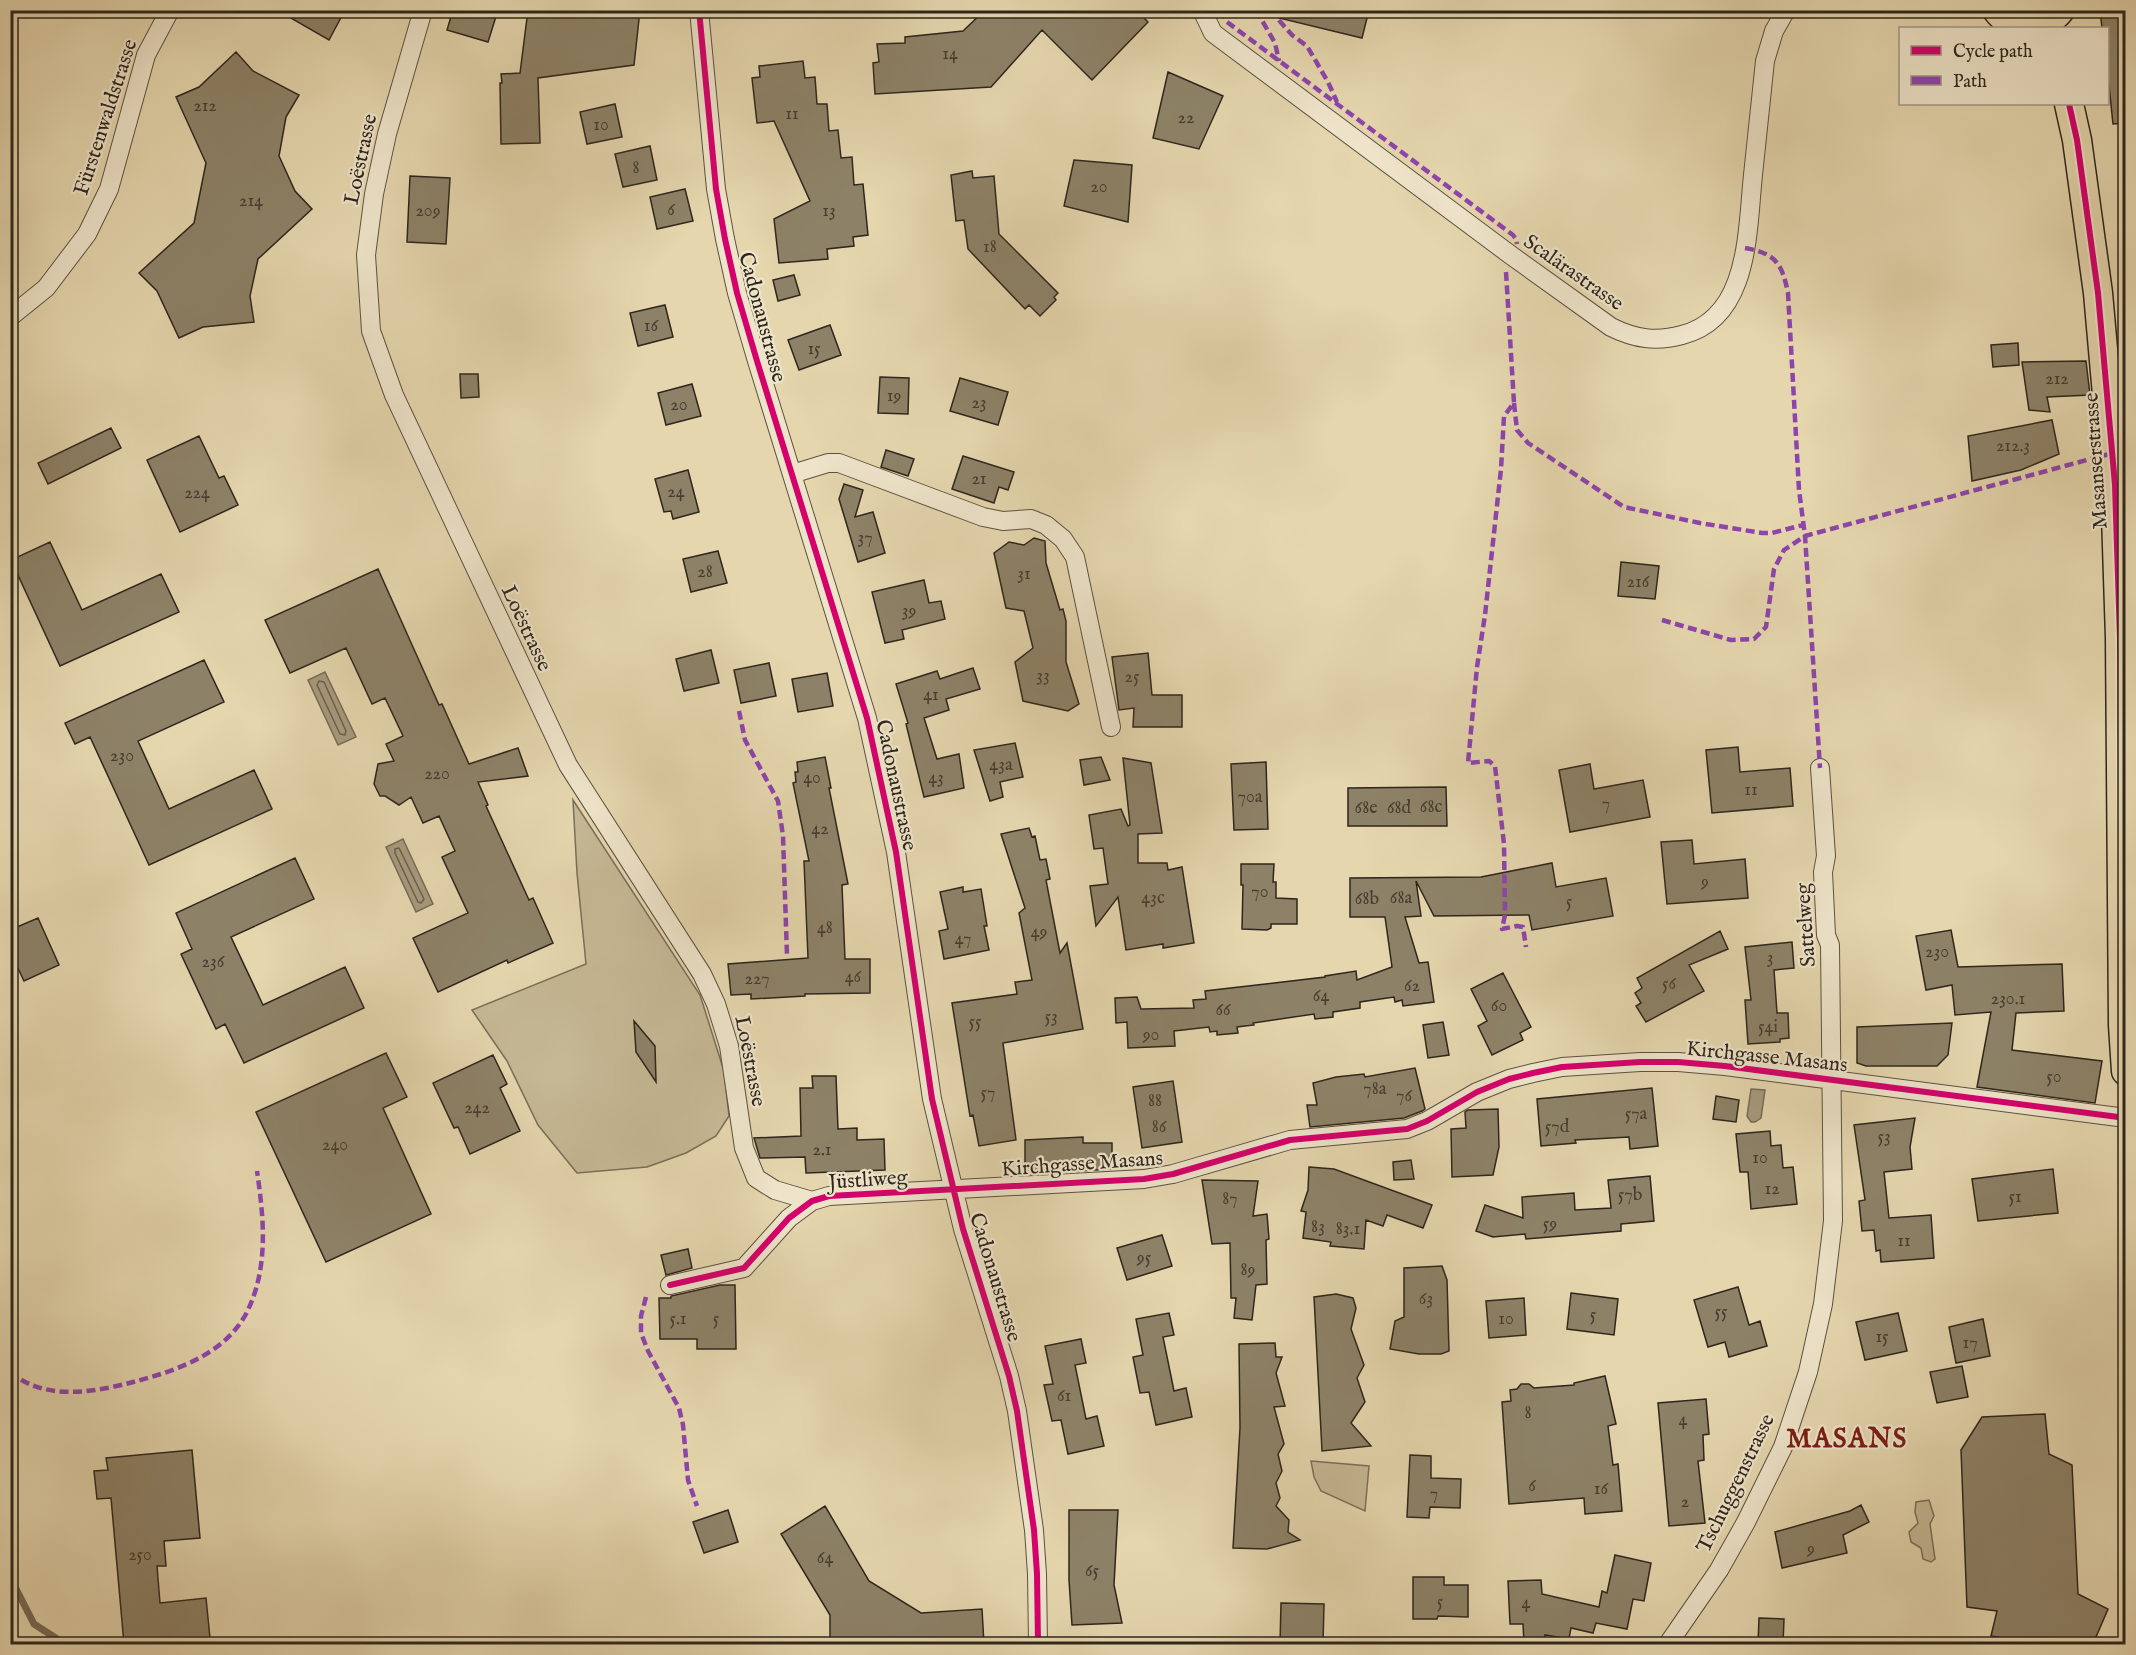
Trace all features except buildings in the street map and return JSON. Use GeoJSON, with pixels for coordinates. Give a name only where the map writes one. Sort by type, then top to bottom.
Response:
{"type":"FeatureCollection","features":[{"type":"Feature","properties":{"kind":"main road"},"geometry":{"type":"LineString","coordinates":[[1997,10],[2011,22],[2037,27],[2060,10]]}},
{"type":"Feature","properties":{"kind":"main road","name":"Masanserstrasse"},"geometry":{"type":"LineString","coordinates":[[2069,105],[2079,149],[2098,293],[2114,474],[2120,638],[2123,1026],[2126,1071]]}},
{"type":"Feature","properties":{"kind":"street","name":"Fürstenwaldstrasse"},"geometry":{"type":"LineString","coordinates":[[10,317],[45,288],[87,234],[109,189],[146,55],[170,10]]}},
{"type":"Feature","properties":{"kind":"street","name":"Loëstrasse"},"geometry":{"type":"LineString","coordinates":[[423,10],[387,134],[374,194],[366,255],[371,331],[394,395],[563,755],[702,974],[716,1004],[729,1047],[744,1148],[756,1178],[775,1190],[812,1201]]}},
{"type":"Feature","properties":{"kind":"street","name":"Cadonaustrasse"},"geometry":{"type":"LineString","coordinates":[[699,10],[716,189],[737,293],[867,718],[896,852],[932,1099],[963,1229],[1009,1376],[1022,1432],[1034,1530],[1038,1644]]}},
{"type":"Feature","properties":{"kind":"street","name":"Scalärastrasse"},"geometry":{"type":"LineString","coordinates":[[1202,10],[1213,33],[1512,256],[1611,327],[1627,335],[1647,339],[1668,339],[1704,326],[1719,314],[1730,299],[1737,283],[1745,248],[1765,61],[1773,31],[1786,10]]}},
{"type":"Feature","properties":{"kind":"street"},"geometry":{"type":"LineString","coordinates":[[792,474],[828,463],[839,463],[983,517],[1003,521],[1031,519],[1046,525],[1055,532],[1063,539],[1075,557],[1111,727]]}},
{"type":"Feature","properties":{"kind":"street","name":"Sattelweg"},"geometry":{"type":"LineString","coordinates":[[1820,768],[1826,856],[1823,873],[1827,935],[1830,945],[1832,1079]]}},
{"type":"Feature","properties":{"kind":"street","name":"Kirchgasse Masans"},"geometry":{"type":"LineString","coordinates":[[954,1189],[1130,1181],[1173,1174],[1290,1140],[1407,1129],[1427,1121],[1493,1085],[1562,1067],[1678,1062],[1832,1079],[2126,1119]]}},
{"type":"Feature","properties":{"kind":"street","name":"Tschuggenstrasse"},"geometry":{"type":"LineString","coordinates":[[1668,1644],[1719,1570],[1746,1522],[1783,1447],[1808,1372],[1823,1304],[1833,1221],[1832,1079]]}},
{"type":"Feature","properties":{"kind":"street","name":"Jüstliweg"},"geometry":{"type":"LineString","coordinates":[[670,1285],[744,1268],[789,1218],[812,1201],[846,1193],[954,1189]]}},
{"type":"Feature","properties":{"kind":"shaded area"},"geometry":{"type":"Polygon","coordinates":[[[573,800],[700,995],[724,1071],[729,1116],[716,1136],[686,1153],[647,1167],[577,1173],[538,1125],[507,1061],[472,1010],[586,964],[573,800]]]}},
{"type":"Feature","properties":{"kind":"shaded area"},"geometry":{"type":"Polygon","coordinates":[[[1311,1461],[1369,1466],[1365,1511],[1321,1491],[1314,1477],[1311,1461]]]}},
{"type":"Feature","properties":{"kind":"shaded area"},"geometry":{"type":"Polygon","coordinates":[[[1929,1500],[1934,1516],[1930,1524],[1935,1559],[1931,1562],[1923,1559],[1921,1548],[1911,1542],[1909,1532],[1918,1523],[1915,1512],[1916,1502],[1929,1500]]]}},
{"type":"Feature","properties":{"kind":"water"},"geometry":{"type":"Polygon","coordinates":[[[325,672],[356,737],[338,745],[308,680],[325,672]]]}},
{"type":"Feature","properties":{"kind":"water"},"geometry":{"type":"Polygon","coordinates":[[[403,839],[433,904],[416,912],[386,847],[403,839]]]}},
{"type":"Feature","properties":{"kind":"water"},"geometry":{"type":"Polygon","coordinates":[[[1751,1089],[1765,1090],[1761,1118],[1755,1122],[1751,1122],[1747,1116],[1751,1089]]]}},
{"type":"Feature","properties":{"kind":"waterway"},"geometry":{"type":"LineString","coordinates":[[10,1577],[34,1624],[65,1644]]}},
{"type":"Feature","properties":{"kind":"marked path"},"geometry":{"type":"LineString","coordinates":[[1221,10],[1227,22],[1513,235],[1517,244]]}},
{"type":"Feature","properties":{"kind":"marked path"},"geometry":{"type":"LineString","coordinates":[[1256,10],[1275,43],[1279,61]]}},
{"type":"Feature","properties":{"kind":"marked path"},"geometry":{"type":"LineString","coordinates":[[1270,10],[1292,35],[1307,46],[1337,102]]}},
{"type":"Feature","properties":{"kind":"marked path"},"geometry":{"type":"LineString","coordinates":[[1745,248],[1764,253],[1775,261],[1783,274],[1788,293],[1799,490],[1805,536],[1820,768]]}},
{"type":"Feature","properties":{"kind":"marked path"},"geometry":{"type":"LineString","coordinates":[[1506,272],[1514,403],[1504,416],[1501,469],[1468,763],[1489,761],[1495,766],[1504,844],[1505,915],[1502,929],[1523,927],[1526,947]]}},
{"type":"Feature","properties":{"kind":"marked path"},"geometry":{"type":"LineString","coordinates":[[1514,403],[1517,430],[1528,443],[1624,507],[1762,533],[1772,533],[1803,525]]}},
{"type":"Feature","properties":{"kind":"marked path"},"geometry":{"type":"LineString","coordinates":[[1662,620],[1731,640],[1754,639],[1766,627],[1774,569],[1784,550],[1805,536],[2113,453]]}},
{"type":"Feature","properties":{"kind":"marked path"},"geometry":{"type":"LineString","coordinates":[[739,711],[745,740],[778,801],[783,836],[787,956]]}},
{"type":"Feature","properties":{"kind":"marked path"},"geometry":{"type":"LineString","coordinates":[[10,1372],[39,1388],[55,1391],[88,1391],[153,1377],[184,1366],[213,1350],[237,1328],[246,1314],[258,1279],[263,1225],[257,1171]]}},
{"type":"Feature","properties":{"kind":"marked path"},"geometry":{"type":"LineString","coordinates":[[646,1297],[641,1316],[641,1333],[648,1351],[679,1408],[683,1425],[688,1480],[697,1506]]}},
{"type":"Feature","properties":{"kind":"cycle path"},"geometry":{"type":"LineString","coordinates":[[699,10],[716,189],[737,293],[867,718],[896,852],[932,1099],[963,1229],[1009,1376],[1017,1411],[1034,1530],[1038,1644]]}},
{"type":"Feature","properties":{"kind":"cycle path"},"geometry":{"type":"LineString","coordinates":[[2069,105],[2077,140],[2098,293],[2115,485],[2120,638],[2123,1025],[2126,1071]]}},
{"type":"Feature","properties":{"kind":"cycle path"},"geometry":{"type":"LineString","coordinates":[[670,1285],[744,1268],[789,1218],[812,1201],[829,1196],[1144,1179],[1173,1174],[1290,1140],[1407,1129],[1427,1121],[1477,1092],[1509,1079],[1562,1067],[1640,1062],[1725,1066],[2126,1118]]}},
{"type":"Feature","properties":{"kind":"district","name":"MASANS"},"geometry":{"type":"Point","coordinates":[1847,1438]}}]}
